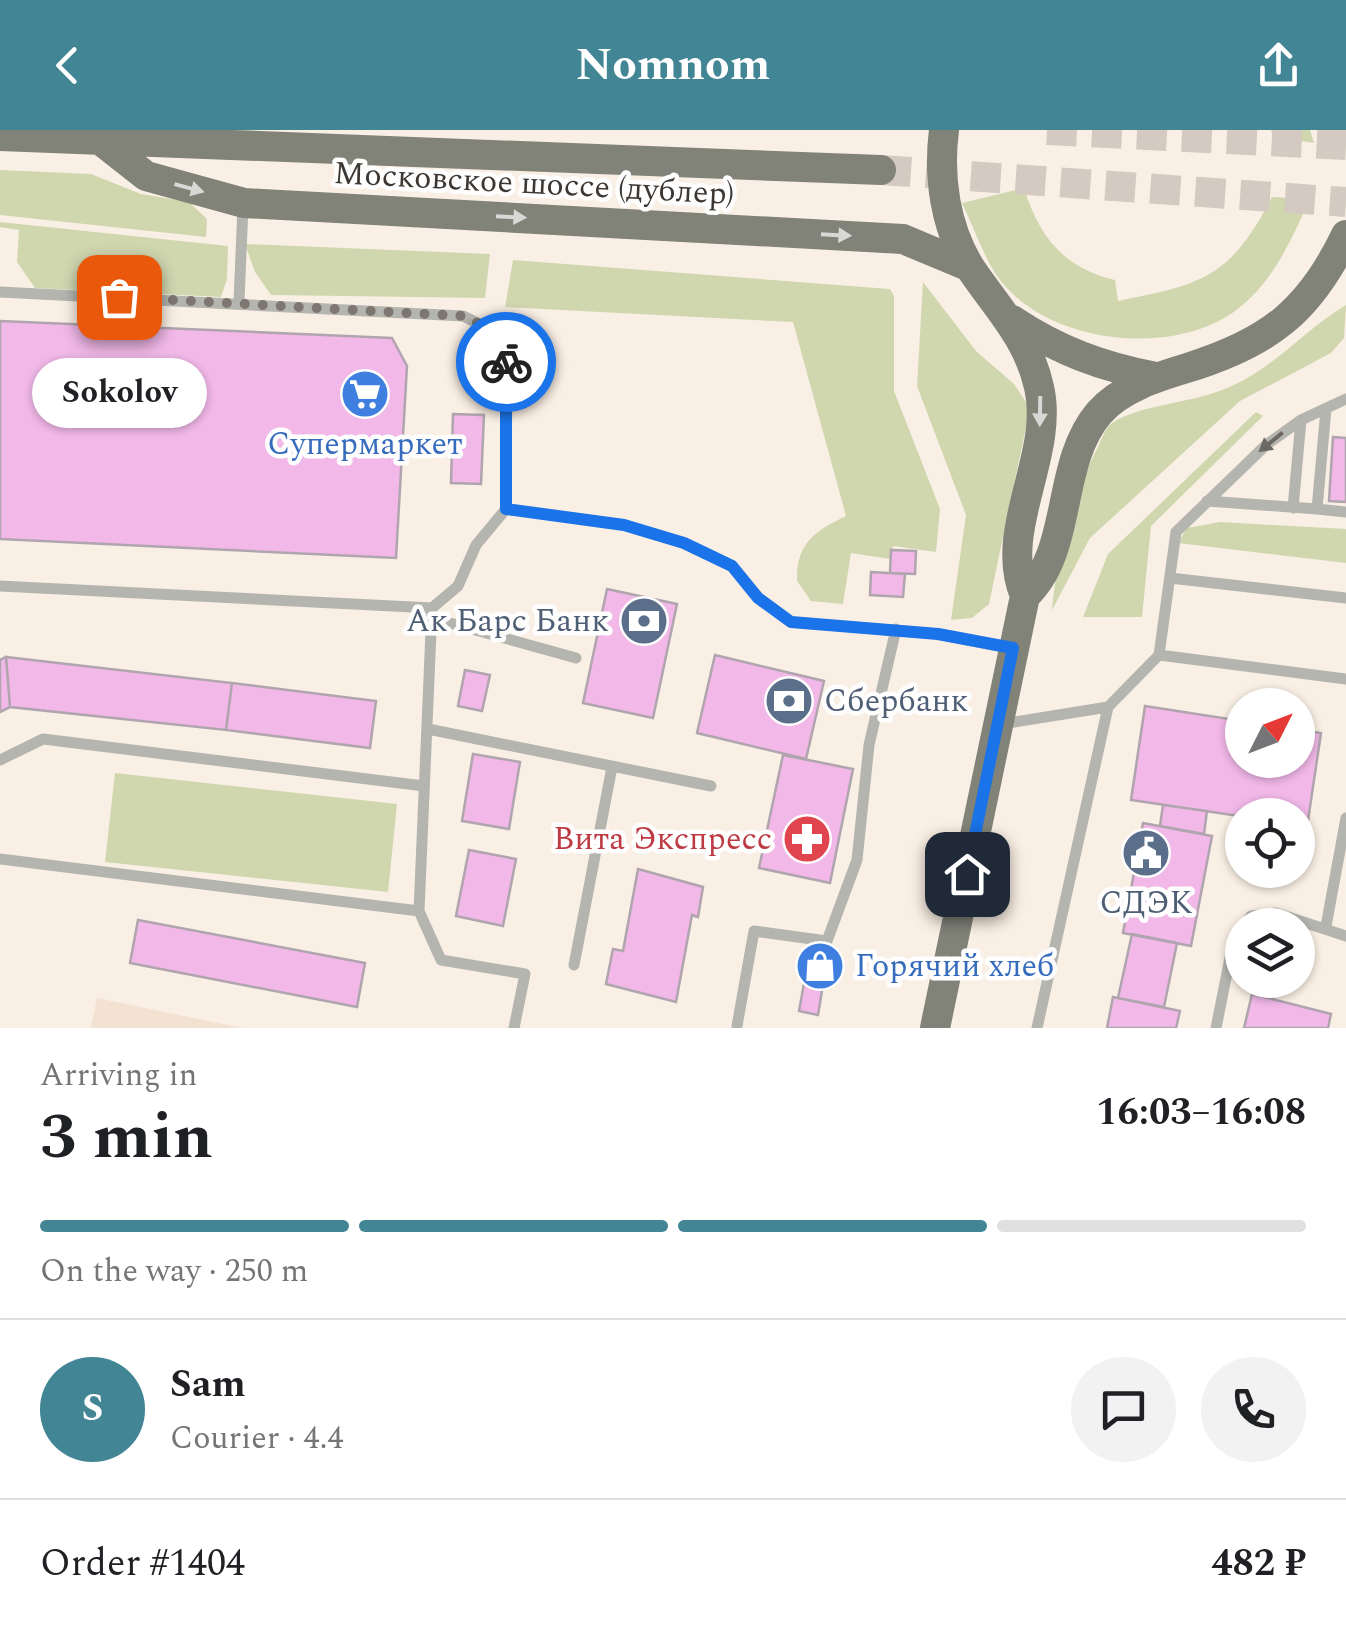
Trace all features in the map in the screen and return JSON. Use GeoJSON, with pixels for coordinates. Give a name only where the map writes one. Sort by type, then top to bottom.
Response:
{"type":"FeatureCollection","features":[{"type":"Feature","properties":{"kind":"main road"},"geometry":{"type":"LineString","coordinates":[[944,130],[946,206],[970,267],[1011,319],[1034,371],[1042,404],[1015,574],[1025,596]]}},
{"type":"Feature","properties":{"kind":"main road"},"geometry":{"type":"LineString","coordinates":[[0,136],[882,170]]}},
{"type":"Feature","properties":{"kind":"main road","name":"Московское шоссе (дублер)"},"geometry":{"type":"LineString","coordinates":[[104,143],[146,176],[244,203],[903,239],[970,267]]}},
{"type":"Feature","properties":{"kind":"main road"},"geometry":{"type":"LineString","coordinates":[[934,1028],[1025,596],[1043,579],[1084,438],[1100,413],[1156,377],[1254,344],[1296,310],[1328,272],[1346,235]]}},
{"type":"Feature","properties":{"kind":"main road"},"geometry":{"type":"LineString","coordinates":[[1296,310],[1346,288]]}},
{"type":"Feature","properties":{"kind":"main road"},"geometry":{"type":"LineString","coordinates":[[1011,319],[1074,355],[1115,370],[1156,377]]}},
{"type":"Feature","properties":{"kind":"lane"},"geometry":{"type":"LineString","coordinates":[[238,302],[244,203]]}},
{"type":"Feature","properties":{"kind":"lane"},"geometry":{"type":"LineString","coordinates":[[0,292],[463,316],[496,332],[506,354],[506,509],[476,545],[458,586],[432,613],[419,911],[440,960],[525,974],[514,1028]]}},
{"type":"Feature","properties":{"kind":"lane"},"geometry":{"type":"LineString","coordinates":[[1037,1028],[1108,707],[1159,655],[1176,532],[1301,420],[1346,400]]}},
{"type":"Feature","properties":{"kind":"lane"},"geometry":{"type":"LineString","coordinates":[[1317,509],[1326,409]]}},
{"type":"Feature","properties":{"kind":"lane"},"geometry":{"type":"LineString","coordinates":[[1293,508],[1301,420]]}},
{"type":"Feature","properties":{"kind":"lane"},"geometry":{"type":"LineString","coordinates":[[1207,501],[1346,512]]}},
{"type":"Feature","properties":{"kind":"lane"},"geometry":{"type":"LineString","coordinates":[[506,509],[624,525],[684,543],[732,566],[758,598],[791,622],[896,629],[1013,648]]}},
{"type":"Feature","properties":{"kind":"lane"},"geometry":{"type":"LineString","coordinates":[[1170,578],[1346,598]]}},
{"type":"Feature","properties":{"kind":"lane"},"geometry":{"type":"LineString","coordinates":[[0,586],[432,613],[576,658]]}},
{"type":"Feature","properties":{"kind":"lane"},"geometry":{"type":"LineString","coordinates":[[737,1026],[754,931],[826,940],[832,928],[857,860],[869,746],[896,629]]}},
{"type":"Feature","properties":{"kind":"lane"},"geometry":{"type":"LineString","coordinates":[[1159,655],[1346,679]]}},
{"type":"Feature","properties":{"kind":"lane"},"geometry":{"type":"LineString","coordinates":[[997,725],[1108,707]]}},
{"type":"Feature","properties":{"kind":"lane"},"geometry":{"type":"LineString","coordinates":[[428,730],[711,786]]}},
{"type":"Feature","properties":{"kind":"lane"},"geometry":{"type":"LineString","coordinates":[[0,760],[43,739],[424,786]]}},
{"type":"Feature","properties":{"kind":"lane"},"geometry":{"type":"LineString","coordinates":[[574,965],[612,766]]}},
{"type":"Feature","properties":{"kind":"lane"},"geometry":{"type":"LineString","coordinates":[[1326,926],[1346,818]]}},
{"type":"Feature","properties":{"kind":"lane"},"geometry":{"type":"LineString","coordinates":[[0,859],[419,911]]}},
{"type":"Feature","properties":{"kind":"lane"},"geometry":{"type":"LineString","coordinates":[[1315,923],[1346,936]]}},
{"type":"Feature","properties":{"kind":"lane"},"geometry":{"type":"LineString","coordinates":[[1216,1028],[1225,983]]}},
{"type":"Feature","properties":{"kind":"shaded area"},"geometry":{"type":"Polygon","coordinates":[[[97,998],[242,1028],[91,1028],[97,998]]]}},
{"type":"Feature","properties":{"kind":"green space"},"geometry":{"type":"Polygon","coordinates":[[[1271,130],[1310,130],[1314,143],[1273,137],[1271,130]]]}},
{"type":"Feature","properties":{"kind":"green space"},"geometry":{"type":"Polygon","coordinates":[[[0,170],[91,174],[141,194],[189,202],[207,219],[206,237],[0,215],[0,170]]]}},
{"type":"Feature","properties":{"kind":"green space"},"geometry":{"type":"Polygon","coordinates":[[[1024,188],[1037,221],[1056,248],[1081,267],[1115,280],[1118,301],[1172,289],[1211,273],[1242,245],[1272,197],[1310,199],[1272,272],[1239,308],[1212,324],[1180,334],[1110,337],[1043,316],[1016,297],[995,273],[962,203],[1024,188]]]}},
{"type":"Feature","properties":{"kind":"green space"},"geometry":{"type":"Polygon","coordinates":[[[0,222],[228,246],[227,279],[221,297],[35,288],[17,262],[19,230],[0,227],[0,222]]]}},
{"type":"Feature","properties":{"kind":"green space"},"geometry":{"type":"Polygon","coordinates":[[[245,244],[490,254],[485,298],[271,295],[255,272],[245,244]]]}},
{"type":"Feature","properties":{"kind":"green space"},"geometry":{"type":"Polygon","coordinates":[[[513,260],[890,289],[894,296],[894,391],[940,509],[936,552],[893,546],[890,559],[851,553],[843,604],[811,601],[797,581],[800,557],[817,533],[846,516],[793,322],[505,307],[513,260]]]}},
{"type":"Feature","properties":{"kind":"green space"},"geometry":{"type":"Polygon","coordinates":[[[923,282],[976,351],[1014,384],[1030,408],[989,604],[972,618],[951,620],[966,515],[917,386],[923,282]]]}},
{"type":"Feature","properties":{"kind":"green space"},"geometry":{"type":"Polygon","coordinates":[[[1346,305],[1344,338],[1331,353],[1240,401],[1090,538],[1052,610],[1061,547],[1072,507],[1110,425],[1139,411],[1236,384],[1346,305]]]}},
{"type":"Feature","properties":{"kind":"green space"},"geometry":{"type":"Polygon","coordinates":[[[1256,412],[1263,416],[1151,526],[1142,617],[1083,617],[1108,554],[1256,412]]]}},
{"type":"Feature","properties":{"kind":"green space"},"geometry":{"type":"Polygon","coordinates":[[[1220,522],[1346,529],[1346,563],[1178,543],[1187,528],[1220,522]]]}},
{"type":"Feature","properties":{"kind":"green space"},"geometry":{"type":"Polygon","coordinates":[[[115,773],[397,804],[388,892],[105,862],[115,773]]]}},
{"type":"Feature","properties":{"kind":"building"},"geometry":{"type":"Polygon","coordinates":[[[0,321],[392,338],[407,366],[396,558],[0,539],[0,321]]]}},
{"type":"Feature","properties":{"kind":"building"},"geometry":{"type":"Polygon","coordinates":[[[453,414],[484,415],[481,484],[451,483],[453,414]]]}},
{"type":"Feature","properties":{"kind":"building"},"geometry":{"type":"Polygon","coordinates":[[[1333,437],[1346,438],[1346,502],[1329,501],[1333,437]]]}},
{"type":"Feature","properties":{"kind":"building"},"geometry":{"type":"Polygon","coordinates":[[[891,550],[916,551],[915,574],[890,573],[891,550]]]}},
{"type":"Feature","properties":{"kind":"building"},"geometry":{"type":"Polygon","coordinates":[[[871,572],[905,574],[903,597],[870,595],[871,572]]]}},
{"type":"Feature","properties":{"kind":"building"},"geometry":{"type":"Polygon","coordinates":[[[607,589],[677,604],[653,718],[583,703],[607,589]]]}},
{"type":"Feature","properties":{"kind":"building"},"geometry":{"type":"Polygon","coordinates":[[[715,655],[824,681],[806,759],[697,733],[715,655]]]}},
{"type":"Feature","properties":{"kind":"building"},"geometry":{"type":"Polygon","coordinates":[[[6,657],[10,707],[0,712],[0,660],[6,657]]]}},
{"type":"Feature","properties":{"kind":"building"},"geometry":{"type":"Polygon","coordinates":[[[6,657],[232,683],[226,730],[10,707],[6,657]]]}},
{"type":"Feature","properties":{"kind":"building"},"geometry":{"type":"Polygon","coordinates":[[[465,670],[490,675],[482,711],[458,706],[465,670]]]}},
{"type":"Feature","properties":{"kind":"building"},"geometry":{"type":"Polygon","coordinates":[[[232,683],[376,701],[370,748],[226,730],[232,683]]]}},
{"type":"Feature","properties":{"kind":"building"},"geometry":{"type":"Polygon","coordinates":[[[1145,706],[1225,718],[1225,778],[1314,778],[1311,798],[1225,798],[1225,814],[1131,800],[1145,706]]]}},
{"type":"Feature","properties":{"kind":"building"},"geometry":{"type":"Polygon","coordinates":[[[1315,732],[1321,733],[1315,773],[1315,732]]]}},
{"type":"Feature","properties":{"kind":"building"},"geometry":{"type":"Polygon","coordinates":[[[473,754],[520,762],[509,829],[462,821],[473,754]]]}},
{"type":"Feature","properties":{"kind":"building"},"geometry":{"type":"Polygon","coordinates":[[[783,755],[853,769],[830,883],[759,868],[783,755]]]}},
{"type":"Feature","properties":{"kind":"building"},"geometry":{"type":"Polygon","coordinates":[[[1163,805],[1207,811],[1204,834],[1160,826],[1163,805]]]}},
{"type":"Feature","properties":{"kind":"building"},"geometry":{"type":"Polygon","coordinates":[[[1143,823],[1212,836],[1191,946],[1123,933],[1143,823]]]}},
{"type":"Feature","properties":{"kind":"building"},"geometry":{"type":"Polygon","coordinates":[[[469,850],[516,859],[503,926],[456,916],[469,850]]]}},
{"type":"Feature","properties":{"kind":"building"},"geometry":{"type":"Polygon","coordinates":[[[638,869],[703,887],[698,917],[692,915],[676,1002],[606,984],[613,949],[623,951],[638,869]]]}},
{"type":"Feature","properties":{"kind":"building"},"geometry":{"type":"Polygon","coordinates":[[[138,920],[365,963],[357,1007],[130,963],[138,920]]]}},
{"type":"Feature","properties":{"kind":"building"},"geometry":{"type":"Polygon","coordinates":[[[1132,934],[1177,943],[1164,1007],[1118,998],[1132,934]]]}},
{"type":"Feature","properties":{"kind":"building"},"geometry":{"type":"Polygon","coordinates":[[[811,945],[829,948],[818,1015],[799,1011],[811,945]]]}},
{"type":"Feature","properties":{"kind":"building"},"geometry":{"type":"Polygon","coordinates":[[[1113,997],[1180,1011],[1176,1028],[1107,1028],[1113,997]]]}},
{"type":"Feature","properties":{"kind":"building"},"geometry":{"type":"Polygon","coordinates":[[[1251,998],[1268,998],[1331,1014],[1328,1028],[1244,1028],[1251,998]]]}},
{"type":"Feature","properties":{"kind":"tunnel"},"geometry":{"type":"LineString","coordinates":[[1047,130],[1346,145]]}},
{"type":"Feature","properties":{"kind":"tunnel"},"geometry":{"type":"LineString","coordinates":[[881,170],[1346,202]]}},
{"type":"Feature","properties":{"kind":"way so far"},"geometry":{"type":"LineString","coordinates":[[119,297],[463,316],[496,332],[506,362]]}},
{"type":"Feature","properties":{"kind":"place","name":"Sokolov"},"geometry":{"type":"Point","coordinates":[119,297]}},
{"type":"Feature","properties":{"kind":"place","name":"Супермаркет"},"geometry":{"type":"Point","coordinates":[365,394]}},
{"type":"Feature","properties":{"kind":"place","name":"Ак Барс Банк"},"geometry":{"type":"Point","coordinates":[644,621]}},
{"type":"Feature","properties":{"kind":"place","name":"Сбербанк"},"geometry":{"type":"Point","coordinates":[789,701]}},
{"type":"Feature","properties":{"kind":"place","name":"Вита Экспресс"},"geometry":{"type":"Point","coordinates":[807,839]}},
{"type":"Feature","properties":{"kind":"place","name":"СДЭК"},"geometry":{"type":"Point","coordinates":[1146,853]}},
{"type":"Feature","properties":{"kind":"place","name":"Горячий хлеб"},"geometry":{"type":"Point","coordinates":[820,966]}},
{"type":"Feature","properties":{"kind":"route"},"geometry":{"type":"LineString","coordinates":[[506,362],[506,509],[624,525],[684,543],[732,566],[758,598],[791,622],[896,629],[1013,648],[967,874]]}}]}
